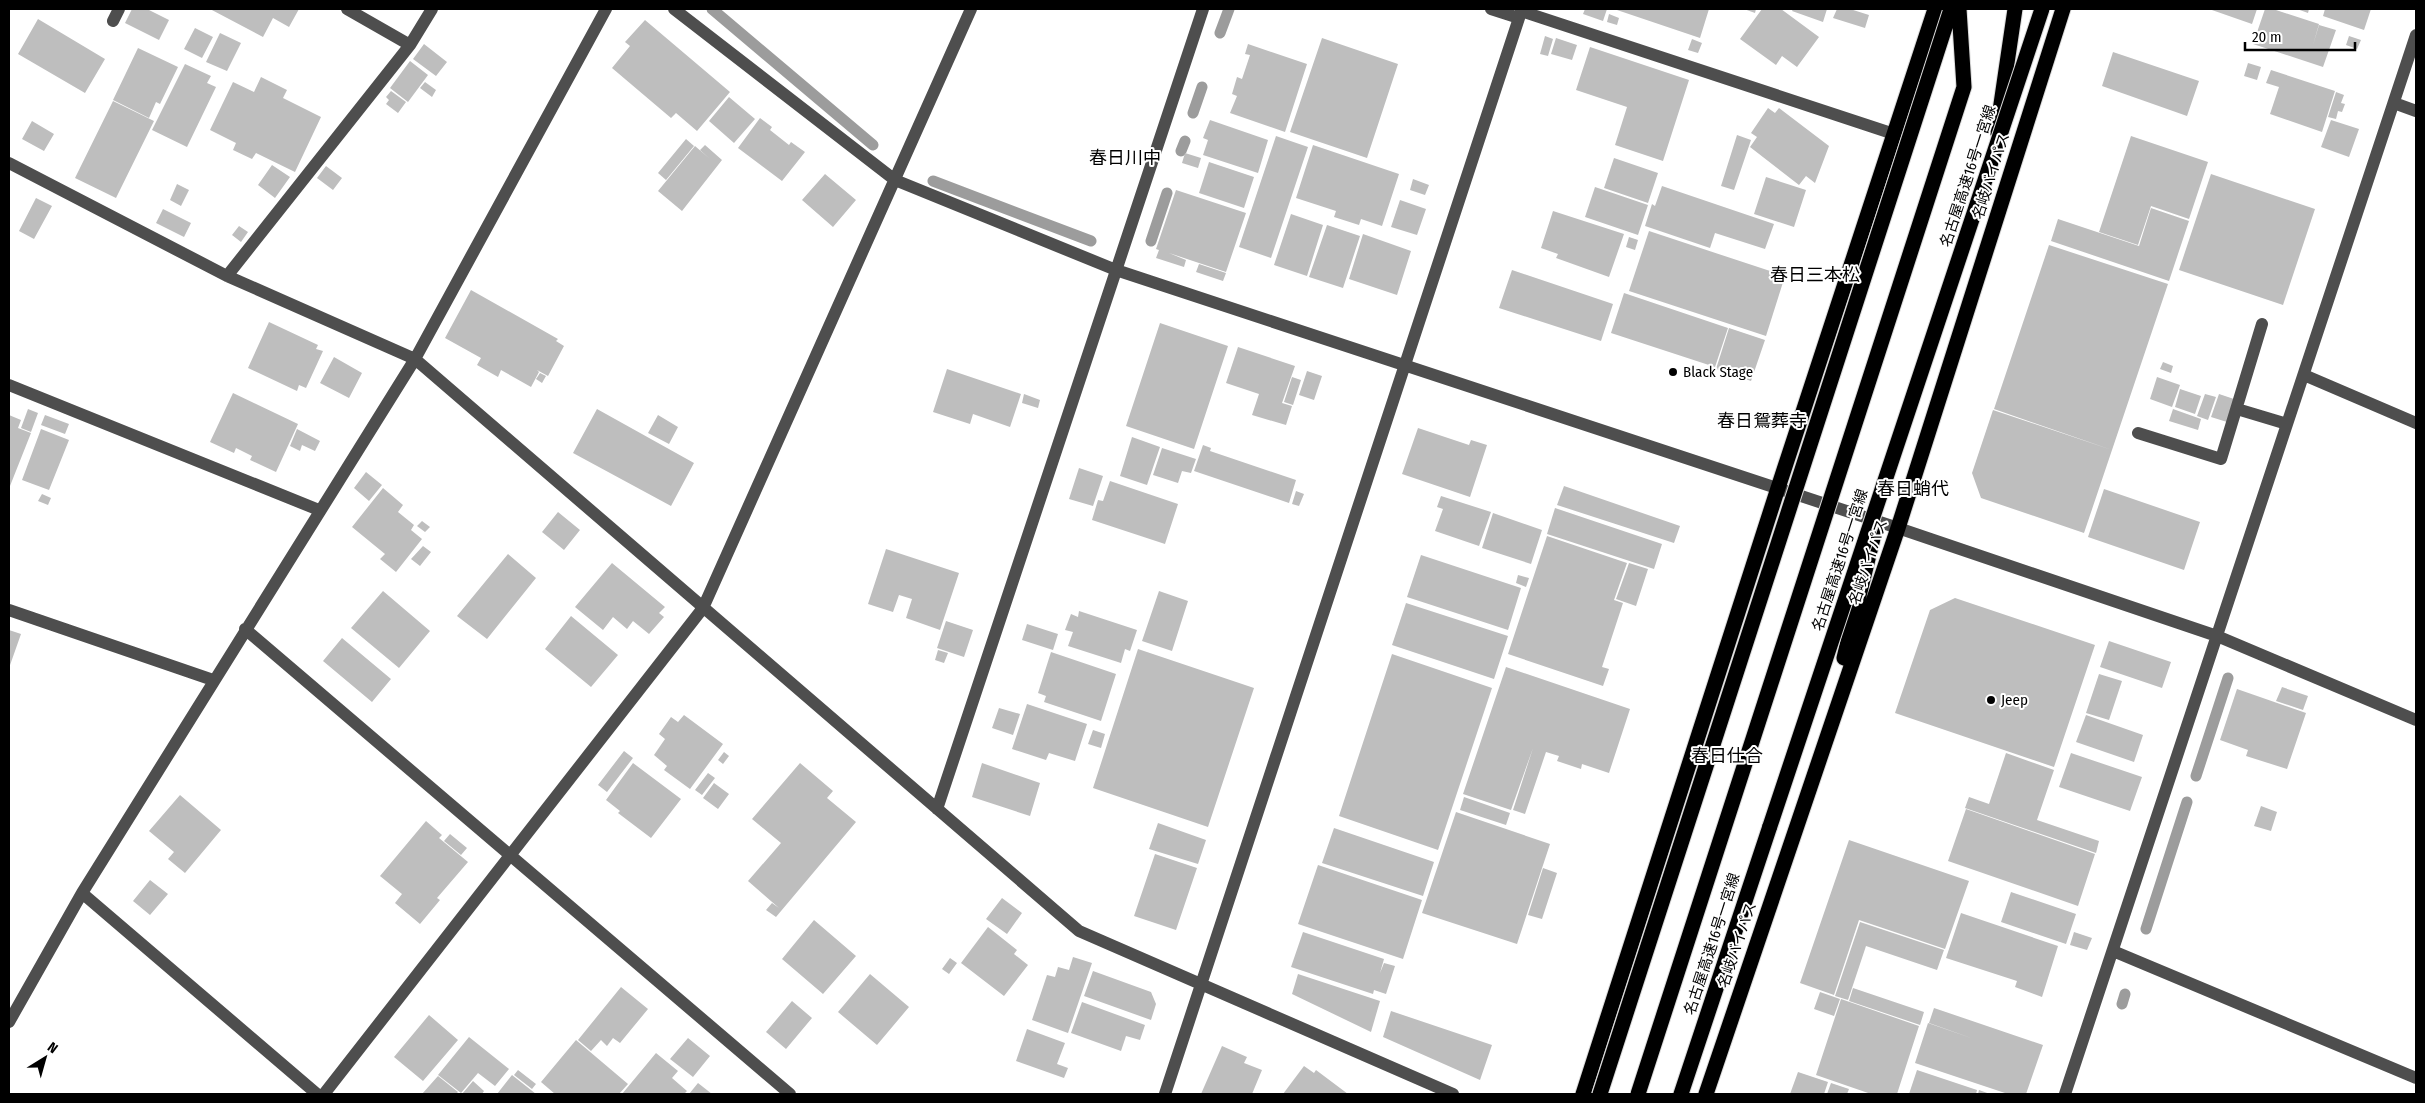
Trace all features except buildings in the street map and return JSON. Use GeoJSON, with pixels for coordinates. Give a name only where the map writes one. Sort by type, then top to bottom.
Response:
{"type":"FeatureCollection","features":[{"type":"Feature","properties":{"kind":"highway"},"geometry":{"type":"LineString","coordinates":[[1583,1094],[1778,488],[1935,9]]}},
{"type":"Feature","properties":{"kind":"highway"},"geometry":{"type":"LineString","coordinates":[[1600,1094],[1951,9]]}},
{"type":"Feature","properties":{"kind":"highway"},"geometry":{"type":"LineString","coordinates":[[1638,1094],[1964,87],[1959,9]]}},
{"type":"Feature","properties":{"kind":"highway"},"geometry":{"type":"LineString","coordinates":[[1824,745],[1877,521],[1990,180],[2015,9]]}},
{"type":"Feature","properties":{"kind":"highway","name":"名古屋高速16号一宮線"},"geometry":{"type":"LineString","coordinates":[[1681,1094],[2042,9]]}},
{"type":"Feature","properties":{"kind":"highway","name":"名岐バイパス"},"geometry":{"type":"LineString","coordinates":[[1706,1094],[1898,528],[2063,9]]}},
{"type":"Feature","properties":{"kind":"street"},"geometry":{"type":"LineString","coordinates":[[113,21],[119,9]]}},
{"type":"Feature","properties":{"kind":"street"},"geometry":{"type":"LineString","coordinates":[[347,9],[410,45]]}},
{"type":"Feature","properties":{"kind":"street"},"geometry":{"type":"LineString","coordinates":[[227,276],[410,45],[432,9]]}},
{"type":"Feature","properties":{"kind":"street"},"geometry":{"type":"LineString","coordinates":[[9,1022],[82,893],[319,510],[415,359],[606,9]]}},
{"type":"Feature","properties":{"kind":"street"},"geometry":{"type":"LineString","coordinates":[[674,9],[895,180],[1116,270],[1778,488],[2217,636],[2416,720]]}},
{"type":"Feature","properties":{"kind":"street"},"geometry":{"type":"LineString","coordinates":[[324,1094],[704,608],[971,9]]}},
{"type":"Feature","properties":{"kind":"street"},"geometry":{"type":"LineString","coordinates":[[937,809],[1203,9]]}},
{"type":"Feature","properties":{"kind":"street"},"geometry":{"type":"LineString","coordinates":[[1491,9],[1521,13],[1894,134]]}},
{"type":"Feature","properties":{"kind":"street"},"geometry":{"type":"LineString","coordinates":[[1165,1094],[1521,13]]}},
{"type":"Feature","properties":{"kind":"street"},"geometry":{"type":"LineString","coordinates":[[2066,1094],[2416,35]]}},
{"type":"Feature","properties":{"kind":"street"},"geometry":{"type":"LineString","coordinates":[[2394,104],[2416,111]]}},
{"type":"Feature","properties":{"kind":"street"},"geometry":{"type":"LineString","coordinates":[[9,163],[227,276],[415,359],[1079,932],[1453,1094]]}},
{"type":"Feature","properties":{"kind":"street"},"geometry":{"type":"LineString","coordinates":[[2138,433],[2221,459],[2262,324]]}},
{"type":"Feature","properties":{"kind":"street"},"geometry":{"type":"LineString","coordinates":[[2304,375],[2416,423]]}},
{"type":"Feature","properties":{"kind":"street"},"geometry":{"type":"LineString","coordinates":[[9,386],[319,510]]}},
{"type":"Feature","properties":{"kind":"street"},"geometry":{"type":"LineString","coordinates":[[2237,408],[2287,424]]}},
{"type":"Feature","properties":{"kind":"street"},"geometry":{"type":"LineString","coordinates":[[9,610],[214,680]]}},
{"type":"Feature","properties":{"kind":"street"},"geometry":{"type":"LineString","coordinates":[[245,629],[790,1094]]}},
{"type":"Feature","properties":{"kind":"street"},"geometry":{"type":"LineString","coordinates":[[82,893],[316,1094]]}},
{"type":"Feature","properties":{"kind":"street"},"geometry":{"type":"LineString","coordinates":[[2113,951],[2416,1078]]}},
{"type":"Feature","properties":{"kind":"waterway"},"geometry":{"type":"LineString","coordinates":[[712,9],[873,145]]}},
{"type":"Feature","properties":{"kind":"waterway"},"geometry":{"type":"LineString","coordinates":[[1220,33],[1229,9]]}},
{"type":"Feature","properties":{"kind":"waterway"},"geometry":{"type":"LineString","coordinates":[[1193,113],[1202,87]]}},
{"type":"Feature","properties":{"kind":"waterway"},"geometry":{"type":"LineString","coordinates":[[1181,151],[1185,141]]}},
{"type":"Feature","properties":{"kind":"waterway"},"geometry":{"type":"LineString","coordinates":[[933,181],[1091,241]]}},
{"type":"Feature","properties":{"kind":"waterway"},"geometry":{"type":"LineString","coordinates":[[1151,241],[1167,193]]}},
{"type":"Feature","properties":{"kind":"waterway"},"geometry":{"type":"LineString","coordinates":[[2196,776],[2228,678]]}},
{"type":"Feature","properties":{"kind":"waterway"},"geometry":{"type":"LineString","coordinates":[[2146,929],[2187,802]]}},
{"type":"Feature","properties":{"kind":"waterway"},"geometry":{"type":"LineString","coordinates":[[2122,1004],[2125,994]]}},
{"type":"Feature","properties":{"kind":"place","name":"Black Stage"},"geometry":{"type":"Point","coordinates":[1673,372]}},
{"type":"Feature","properties":{"kind":"place","name":"Jeep"},"geometry":{"type":"Point","coordinates":[1991,700]}},
{"type":"Feature","properties":{"kind":"district","name":"春日川中"},"geometry":{"type":"Point","coordinates":[1125,158]}},
{"type":"Feature","properties":{"kind":"district","name":"春日三本松"},"geometry":{"type":"Point","coordinates":[1815,275]}},
{"type":"Feature","properties":{"kind":"district","name":"春日鴛葬寺"},"geometry":{"type":"Point","coordinates":[1762,421]}},
{"type":"Feature","properties":{"kind":"district","name":"春日蛸代"},"geometry":{"type":"Point","coordinates":[1913,489]}},
{"type":"Feature","properties":{"kind":"district","name":"春日仕合"},"geometry":{"type":"Point","coordinates":[1727,756]}}]}
